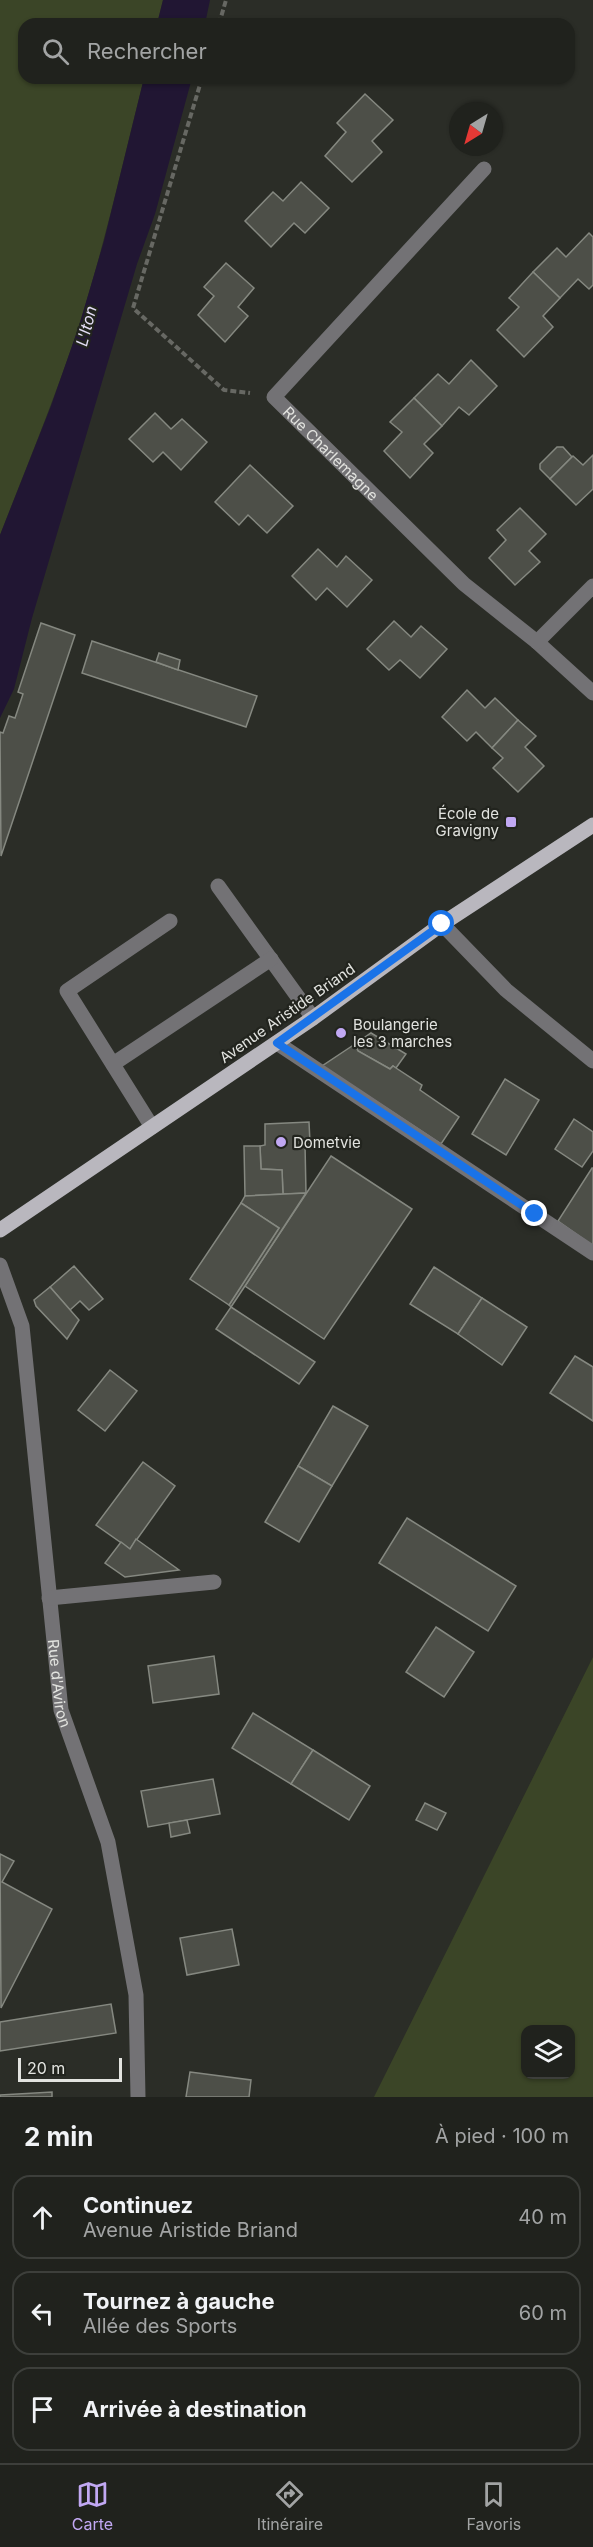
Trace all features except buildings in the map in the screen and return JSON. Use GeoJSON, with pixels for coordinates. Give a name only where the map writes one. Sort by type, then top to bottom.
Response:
{"type":"FeatureCollection","features":[{"type":"Feature","properties":{"kind":"main road","name":"Avenue Aristide Briand"},"geometry":{"type":"LineString","coordinates":[[0,1230],[314,1018],[442,924],[593,825]]}},
{"type":"Feature","properties":{"kind":"street","name":"Rue Charlemagne"},"geometry":{"type":"LineString","coordinates":[[484,169],[274,396],[464,584],[537,642],[593,693]]}},
{"type":"Feature","properties":{"kind":"street"},"geometry":{"type":"LineString","coordinates":[[537,642],[593,586]]}},
{"type":"Feature","properties":{"kind":"street"},"geometry":{"type":"LineString","coordinates":[[218,886],[314,1018]]}},
{"type":"Feature","properties":{"kind":"street"},"geometry":{"type":"LineString","coordinates":[[152,1127],[67,991],[170,921]]}},
{"type":"Feature","properties":{"kind":"street"},"geometry":{"type":"LineString","coordinates":[[442,924],[506,990],[593,1061]]}},
{"type":"Feature","properties":{"kind":"street"},"geometry":{"type":"LineString","coordinates":[[113,1064],[271,959]]}},
{"type":"Feature","properties":{"kind":"street"},"geometry":{"type":"LineString","coordinates":[[277,1043],[593,1253]]}},
{"type":"Feature","properties":{"kind":"street","name":"Rue d'Aviron"},"geometry":{"type":"LineString","coordinates":[[0,1265],[22,1326],[62,1710],[108,1842],[136,1995],[138,2097]]}},
{"type":"Feature","properties":{"kind":"street"},"geometry":{"type":"LineString","coordinates":[[49,1598],[214,1582]]}},
{"type":"Feature","properties":{"kind":"path"},"geometry":{"type":"LineString","coordinates":[[221,18],[226,0]]}},
{"type":"Feature","properties":{"kind":"path"},"geometry":{"type":"LineString","coordinates":[[200,84],[133,308],[224,390],[274,396]]}},
{"type":"Feature","properties":{"kind":"green space"},"geometry":{"type":"Polygon","coordinates":[[[0,0],[163,0],[158,18],[18,18],[18,84],[142,84],[79,325],[0,535],[0,0]]]}},
{"type":"Feature","properties":{"kind":"green space"},"geometry":{"type":"Polygon","coordinates":[[[593,1657],[593,2097],[374,2097],[593,1657]]]}},
{"type":"Feature","properties":{"kind":"water"},"geometry":{"type":"Polygon","coordinates":[[[163,0],[210,0],[206,18],[158,18],[163,0]]]}},
{"type":"Feature","properties":{"kind":"water","name":"L'Iton"},"geometry":{"type":"Polygon","coordinates":[[[143,84],[190,84],[155,214],[137,264],[32,618],[14,689],[0,718],[0,535],[51,406],[79,326],[104,241],[143,84]]]}},
{"type":"Feature","properties":{"kind":"place","name":"École de Gravigny"},"geometry":{"type":"Point","coordinates":[511,822]}},
{"type":"Feature","properties":{"kind":"place","name":"Boulangerie les 3 marches"},"geometry":{"type":"Point","coordinates":[341,1033]}},
{"type":"Feature","properties":{"kind":"place","name":"Dometvie"},"geometry":{"type":"Point","coordinates":[281,1142]}},
{"type":"Feature","properties":{"kind":"route"},"geometry":{"type":"LineString","coordinates":[[442,924],[277,1043],[535,1214]]}}]}
